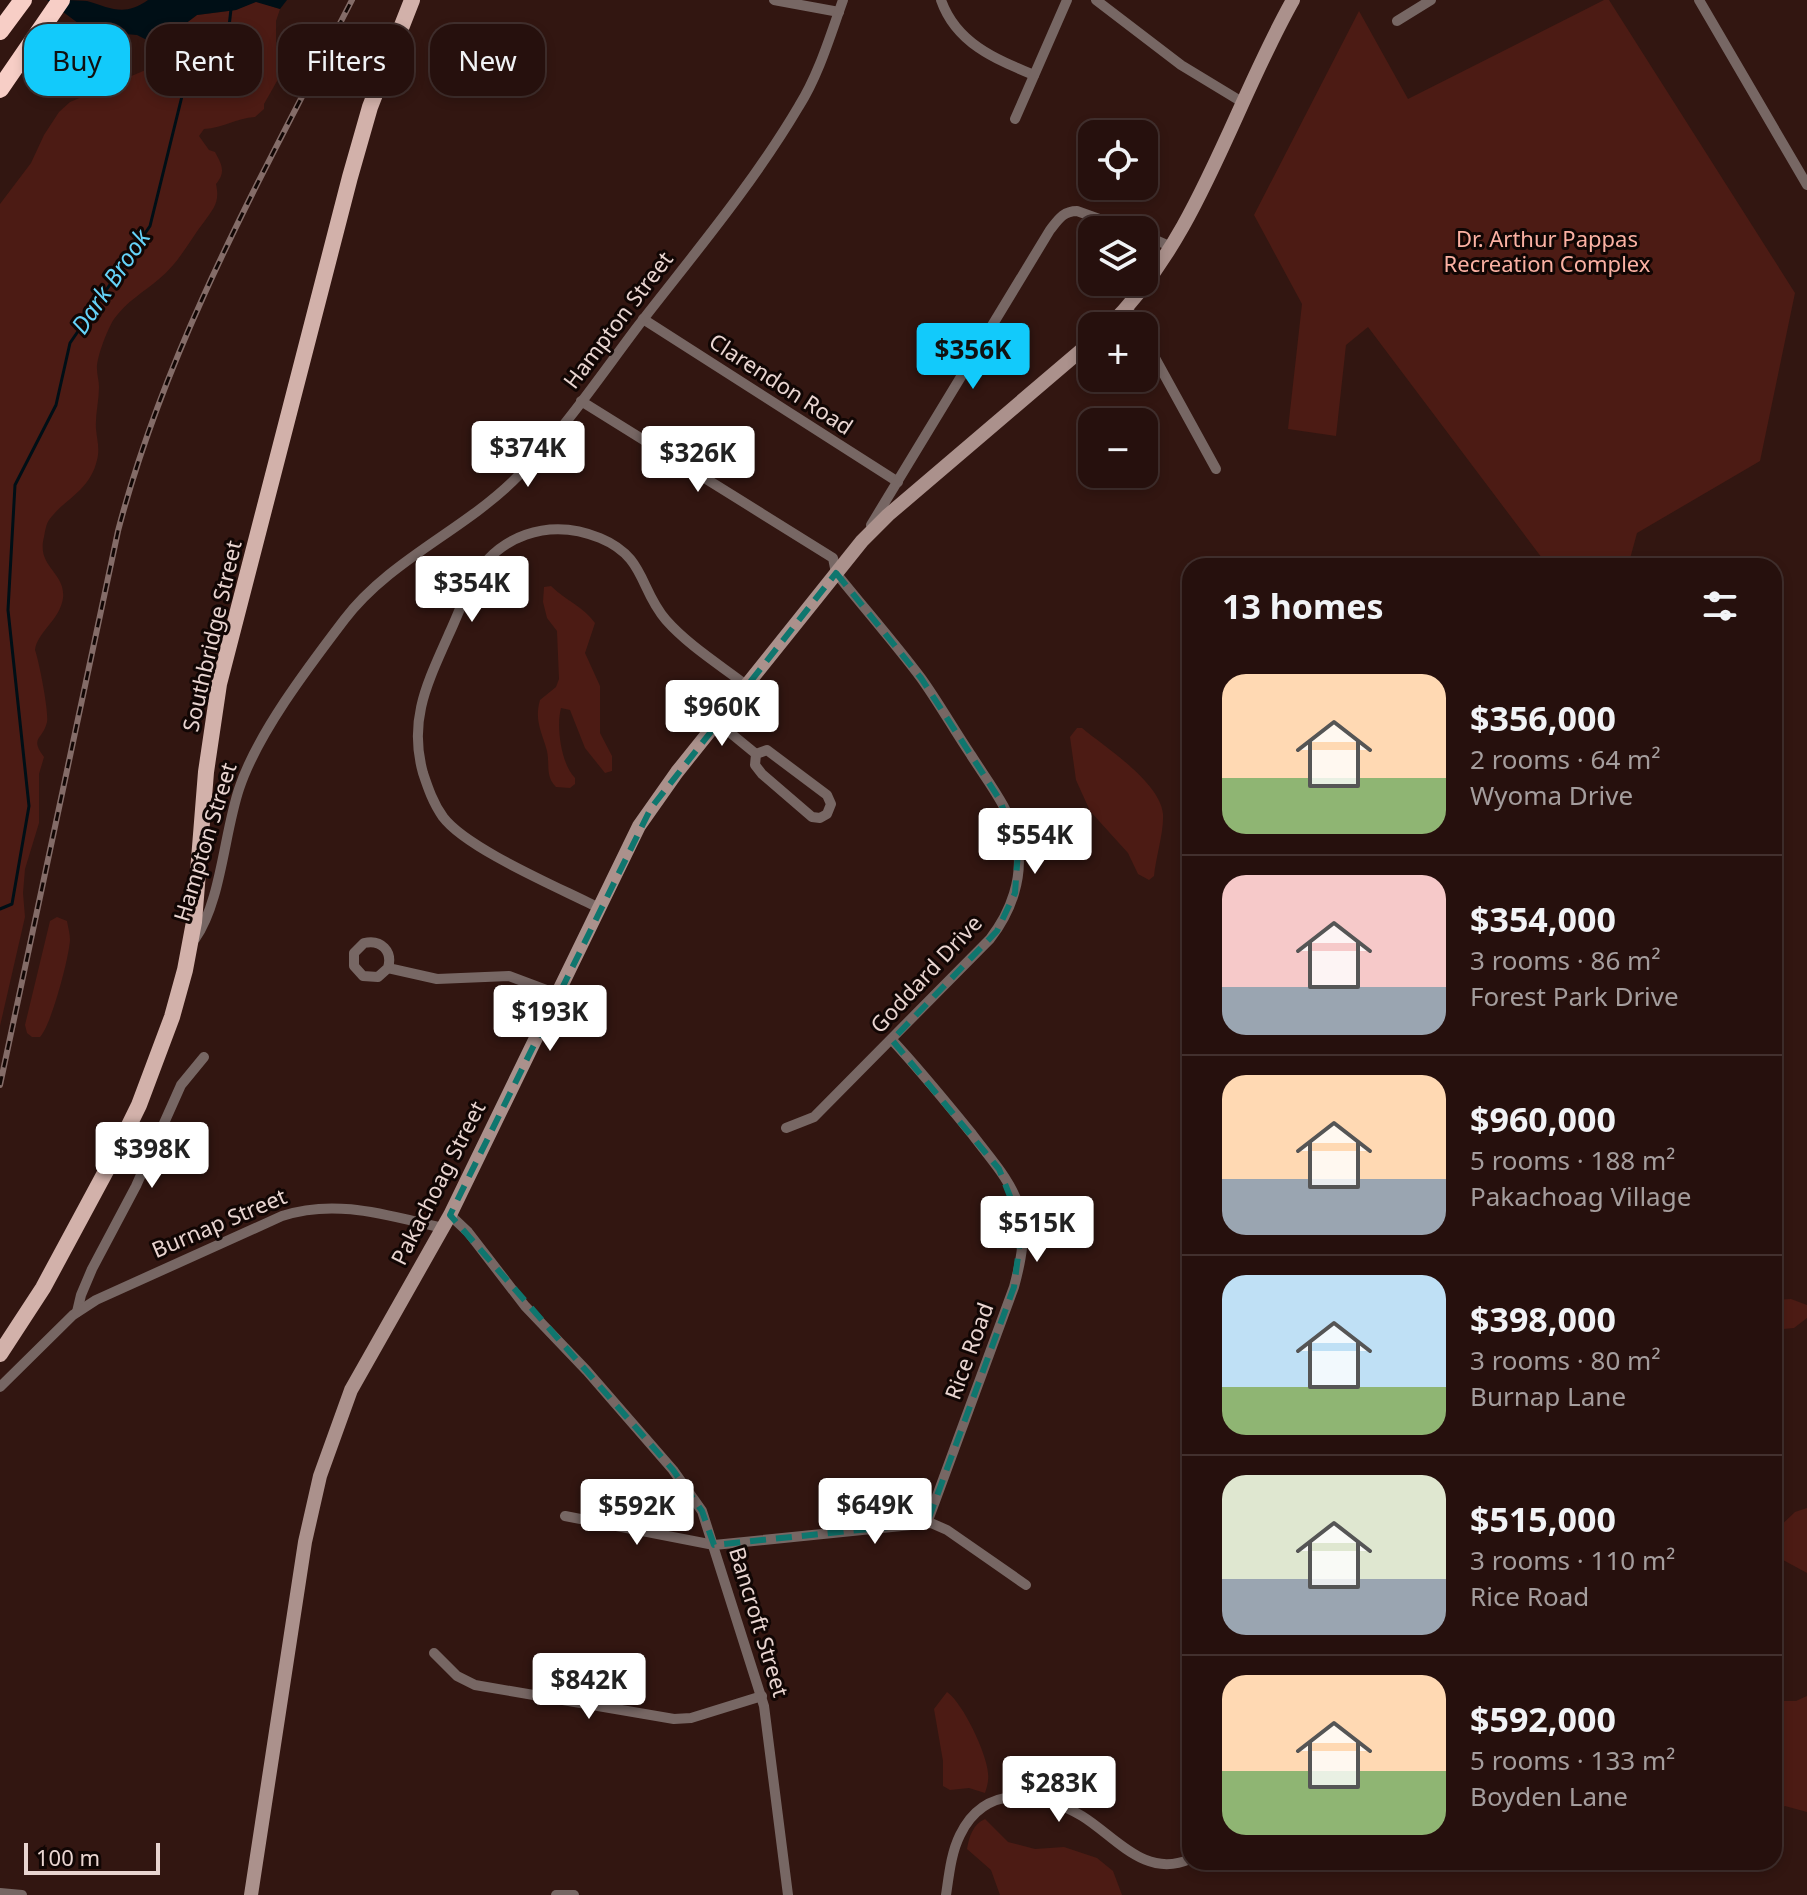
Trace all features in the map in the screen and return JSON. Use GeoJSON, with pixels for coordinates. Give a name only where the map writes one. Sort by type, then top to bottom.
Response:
{"type":"FeatureCollection","features":[{"type":"Feature","properties":{"kind":"highway"},"geometry":{"type":"LineString","coordinates":[[0,31],[23,0]]}},
{"type":"Feature","properties":{"kind":"highway"},"geometry":{"type":"LineString","coordinates":[[0,89],[58,4]]}},
{"type":"Feature","properties":{"kind":"main road","name":"Southbridge Street"},"geometry":{"type":"LineString","coordinates":[[0,1354],[43,1288],[139,1105],[172,1017],[189,948],[206,772],[219,684],[350,177],[370,107],[412,0]]}},
{"type":"Feature","properties":{"kind":"street"},"geometry":{"type":"LineString","coordinates":[[774,0],[839,12]]}},
{"type":"Feature","properties":{"kind":"street","name":"Hampton Street"},"geometry":{"type":"LineString","coordinates":[[189,948],[208,912],[234,807],[252,756],[329,640],[375,586],[512,481],[581,401],[755,172],[800,105],[816,73],[843,0]]}},
{"type":"Feature","properties":{"kind":"street"},"geometry":{"type":"LineString","coordinates":[[941,0],[949,17],[972,44],[1034,75]]}},
{"type":"Feature","properties":{"kind":"street"},"geometry":{"type":"LineString","coordinates":[[1015,119],[1067,0]]}},
{"type":"Feature","properties":{"kind":"street"},"geometry":{"type":"LineString","coordinates":[[1096,0],[1181,65],[1242,102]]}},
{"type":"Feature","properties":{"kind":"street"},"geometry":{"type":"LineString","coordinates":[[1122,312],[1172,247],[1293,0]]}},
{"type":"Feature","properties":{"kind":"street"},"geometry":{"type":"LineString","coordinates":[[1397,21],[1431,0]]}},
{"type":"Feature","properties":{"kind":"street"},"geometry":{"type":"LineString","coordinates":[[1699,0],[1807,185]]}},
{"type":"Feature","properties":{"kind":"street"},"geometry":{"type":"LineString","coordinates":[[862,541],[1056,221],[1065,213],[1077,211],[1091,216]]}},
{"type":"Feature","properties":{"kind":"street"},"geometry":{"type":"LineString","coordinates":[[1158,241],[1172,247]]}},
{"type":"Feature","properties":{"kind":"street"},"geometry":{"type":"LineString","coordinates":[[1127,307],[1130,312]]}},
{"type":"Feature","properties":{"kind":"street","name":"Clarendon Road"},"geometry":{"type":"LineString","coordinates":[[643,319],[898,482]]}},
{"type":"Feature","properties":{"kind":"street","name":"Pakachoag Street"},"geometry":{"type":"LineString","coordinates":[[251,1895],[292,1621],[316,1490],[338,1423],[359,1374],[447,1222],[634,835],[717,722],[862,541],[888,515],[1078,353]]}},
{"type":"Feature","properties":{"kind":"street"},"geometry":{"type":"LineString","coordinates":[[1158,363],[1216,469]]}},
{"type":"Feature","properties":{"kind":"street","name":"Goddard Drive"},"geometry":{"type":"LineString","coordinates":[[581,401],[833,558],[836,573],[921,678],[1000,800],[1014,830],[1018,851],[1015,893],[997,931],[814,1117],[786,1128]]}},
{"type":"Feature","properties":{"kind":"street"},"geometry":{"type":"LineString","coordinates":[[599,908],[469,840],[448,823],[431,795],[419,756],[417,721],[427,685],[472,582],[500,547],[525,534],[549,529],[575,530],[594,535],[631,558],[669,623],[746,685]]}},
{"type":"Feature","properties":{"kind":"street"},"geometry":{"type":"LineString","coordinates":[[717,722],[756,754]]}},
{"type":"Feature","properties":{"kind":"street"},"geometry":{"type":"LineString","coordinates":[[767,750],[827,795],[831,804],[827,814],[820,818],[812,817],[762,774],[755,765],[756,754],[767,750]]}},
{"type":"Feature","properties":{"kind":"street"},"geometry":{"type":"LineString","coordinates":[[388,968],[437,979],[509,976],[557,994]]}},
{"type":"Feature","properties":{"kind":"street","name":"Rice Road"},"geometry":{"type":"LineString","coordinates":[[892,1040],[925,1075],[999,1169],[1013,1193],[1022,1226],[1020,1262],[1014,1287],[927,1523]]}},
{"type":"Feature","properties":{"kind":"street"},"geometry":{"type":"LineString","coordinates":[[77,1312],[92,1269],[136,1186],[181,1085],[204,1057]]}},
{"type":"Feature","properties":{"kind":"street","name":"Burnap Street"},"geometry":{"type":"LineString","coordinates":[[0,1387],[77,1312],[115,1289],[267,1222],[304,1210],[343,1207],[447,1222]]}},
{"type":"Feature","properties":{"kind":"street","name":"Bancroft Street"},"geometry":{"type":"LineString","coordinates":[[447,1222],[468,1232],[510,1289],[631,1421],[683,1483],[702,1511],[762,1696],[788,1895]]}},
{"type":"Feature","properties":{"kind":"street"},"geometry":{"type":"LineString","coordinates":[[565,1516],[714,1545],[927,1523],[942,1527],[1026,1585]]}},
{"type":"Feature","properties":{"kind":"street"},"geometry":{"type":"LineString","coordinates":[[434,1653],[457,1676],[471,1684],[674,1719],[691,1718],[762,1696]]}},
{"type":"Feature","properties":{"kind":"street"},"geometry":{"type":"LineString","coordinates":[[946,1895],[953,1856],[962,1831],[982,1808],[1010,1795],[1031,1797],[1074,1812],[1125,1850],[1149,1862],[1171,1864],[1182,1861]]}},
{"type":"Feature","properties":{"kind":"street"},"geometry":{"type":"LineString","coordinates":[[0,1893],[22,1895]]}},
{"type":"Feature","properties":{"kind":"street"},"geometry":{"type":"LineString","coordinates":[[556,1895],[574,1895]]}},
{"type":"Feature","properties":{"kind":"highlighted area"},"geometry":{"type":"Polygon","coordinates":[[[836,573],[921,678],[1000,800],[1018,851],[1015,893],[997,931],[892,1040],[999,1169],[1022,1226],[1014,1287],[927,1523],[714,1545],[702,1511],[673,1470],[450,1215],[651,808],[836,573]]]}},
{"type":"Feature","properties":{"kind":"green space","name":"Dr. Arthur Pappas Recreation Complex"},"geometry":{"type":"Polygon","coordinates":[[[1609,0],[1795,293],[1760,461],[1637,533],[1630,558],[1542,558],[1368,327],[1346,345],[1336,436],[1288,429],[1302,304],[1254,215],[1359,11],[1408,99],[1609,0]]]}},
{"type":"Feature","properties":{"kind":"green space"},"geometry":{"type":"Polygon","coordinates":[[[256,1],[280,9],[276,21],[278,79],[264,109],[255,117],[204,129],[199,136],[209,150],[215,152],[221,165],[215,204],[172,266],[114,319],[97,364],[98,448],[94,471],[76,494],[55,513],[46,528],[44,556],[60,582],[63,598],[58,613],[40,637],[35,650],[47,716],[45,728],[37,742],[44,757],[39,774],[39,823],[25,869],[25,917],[0,1026],[0,204],[31,163],[59,112],[70,102],[84,96],[130,96],[130,77],[146,70],[146,96],[262,96],[262,24],[185,24],[197,15],[236,10],[256,1]]]}},
{"type":"Feature","properties":{"kind":"green space"},"geometry":{"type":"Polygon","coordinates":[[[551,586],[595,623],[585,653],[600,686],[600,733],[612,756],[612,771],[605,773],[585,748],[570,710],[561,708],[561,744],[566,764],[575,778],[575,784],[570,788],[556,787],[550,779],[547,751],[538,720],[540,700],[556,687],[559,679],[557,631],[547,618],[543,602],[544,587],[551,586]]]}},
{"type":"Feature","properties":{"kind":"green space"},"geometry":{"type":"Polygon","coordinates":[[[1077,728],[1082,728],[1130,766],[1160,802],[1162,828],[1154,876],[1149,880],[1138,874],[1128,853],[1090,811],[1076,780],[1070,737],[1077,728]]]}},
{"type":"Feature","properties":{"kind":"green space"},"geometry":{"type":"Polygon","coordinates":[[[57,917],[67,921],[70,940],[66,961],[44,1030],[40,1037],[32,1037],[25,1025],[50,921],[57,917]]]}},
{"type":"Feature","properties":{"kind":"green space"},"geometry":{"type":"Polygon","coordinates":[[[1791,1299],[1807,1305],[1807,1318],[1794,1328],[1782,1329],[1782,1300],[1791,1299]]]}},
{"type":"Feature","properties":{"kind":"green space"},"geometry":{"type":"Polygon","coordinates":[[[1807,1508],[1807,1573],[1782,1559],[1782,1524],[1795,1512],[1807,1508]]]}},
{"type":"Feature","properties":{"kind":"green space"},"geometry":{"type":"Polygon","coordinates":[[[947,1692],[967,1717],[983,1754],[988,1776],[985,1793],[969,1788],[950,1790],[943,1786],[943,1761],[934,1709],[947,1692]]]}},
{"type":"Feature","properties":{"kind":"green space"},"geometry":{"type":"Polygon","coordinates":[[[1807,1696],[1807,1812],[1782,1808],[1782,1701],[1796,1701],[1807,1696]]]}},
{"type":"Feature","properties":{"kind":"green space"},"geometry":{"type":"Polygon","coordinates":[[[985,1819],[1008,1842],[1035,1849],[1064,1847],[1097,1858],[1113,1871],[1122,1895],[1000,1895],[991,1870],[967,1849],[970,1836],[985,1819]]]}},
{"type":"Feature","properties":{"kind":"shaded area"},"geometry":{"type":"Polygon","coordinates":[[[47,0],[87,1],[124,10],[148,0],[287,0],[280,9],[256,2],[236,10],[197,15],[185,24],[146,24],[146,40],[130,34],[130,24],[79,24],[47,0]]]}},
{"type":"Feature","properties":{"kind":"waterway","name":"Dark Brook"},"geometry":{"type":"LineString","coordinates":[[0,909],[12,904],[29,806],[8,610],[15,485],[56,405],[70,343],[150,226],[184,88],[223,80],[231,9]]}},
{"type":"Feature","properties":{"kind":"railway"},"geometry":{"type":"LineString","coordinates":[[0,1085],[118,531],[139,461],[163,393],[220,260],[352,0]]}}]}
